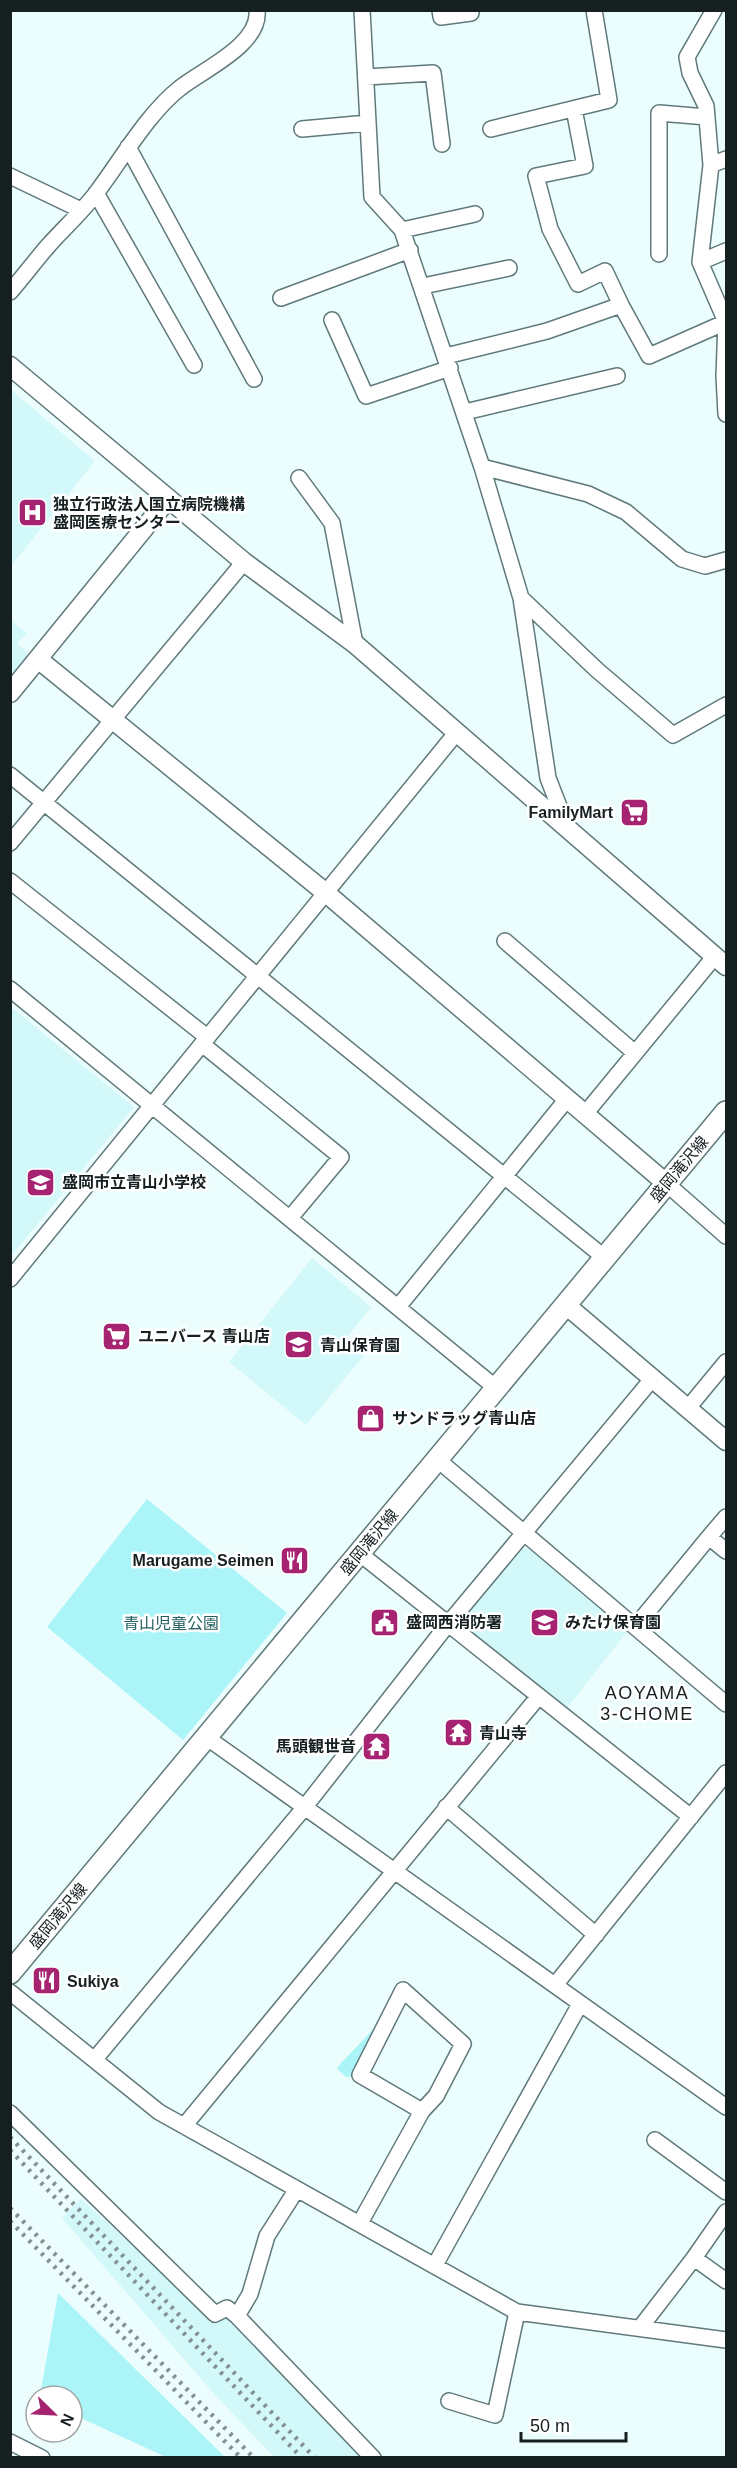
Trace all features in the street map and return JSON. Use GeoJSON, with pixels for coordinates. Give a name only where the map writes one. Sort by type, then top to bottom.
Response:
{"type":"FeatureCollection","features":[{"type":"Feature","properties":{"kind":"main road","name":"盛岡滝沢線"},"geometry":{"type":"LineString","coordinates":[[10,1973],[726,1112]]}},
{"type":"Feature","properties":{"kind":"street"},"geometry":{"type":"LineString","coordinates":[[10,292],[46,247],[96,193],[128,147],[178,89],[233,52],[258,18],[257,10]]}},
{"type":"Feature","properties":{"kind":"street"},"geometry":{"type":"LineString","coordinates":[[362,10],[372,197],[402,230],[465,412],[521,598],[548,778],[567,827]]}},
{"type":"Feature","properties":{"kind":"street"},"geometry":{"type":"LineString","coordinates":[[440,10],[441,16],[471,13]]}},
{"type":"Feature","properties":{"kind":"street"},"geometry":{"type":"LineString","coordinates":[[491,129],[609,100],[594,10]]}},
{"type":"Feature","properties":{"kind":"street"},"geometry":{"type":"LineString","coordinates":[[714,10],[687,57],[690,73],[706,106],[711,165],[700,262],[726,322],[724,376],[726,414]]}},
{"type":"Feature","properties":{"kind":"street"},"geometry":{"type":"LineString","coordinates":[[366,77],[433,73],[442,144]]}},
{"type":"Feature","properties":{"kind":"street"},"geometry":{"type":"LineString","coordinates":[[574,108],[585,166],[536,176],[550,229],[578,284],[605,271],[649,357],[726,322]]}},
{"type":"Feature","properties":{"kind":"street"},"geometry":{"type":"LineString","coordinates":[[659,254],[659,113],[706,117]]}},
{"type":"Feature","properties":{"kind":"street"},"geometry":{"type":"LineString","coordinates":[[302,129],[368,123]]}},
{"type":"Feature","properties":{"kind":"street"},"geometry":{"type":"LineString","coordinates":[[128,147],[254,379]]}},
{"type":"Feature","properties":{"kind":"street"},"geometry":{"type":"LineString","coordinates":[[711,165],[726,159]]}},
{"type":"Feature","properties":{"kind":"street"},"geometry":{"type":"LineString","coordinates":[[10,176],[81,210]]}},
{"type":"Feature","properties":{"kind":"street"},"geometry":{"type":"LineString","coordinates":[[96,193],[194,365]]}},
{"type":"Feature","properties":{"kind":"street"},"geometry":{"type":"LineString","coordinates":[[402,230],[475,214]]}},
{"type":"Feature","properties":{"kind":"street"},"geometry":{"type":"LineString","coordinates":[[281,298],[410,250]]}},
{"type":"Feature","properties":{"kind":"street"},"geometry":{"type":"LineString","coordinates":[[700,262],[726,252]]}},
{"type":"Feature","properties":{"kind":"street"},"geometry":{"type":"LineString","coordinates":[[423,286],[509,267]]}},
{"type":"Feature","properties":{"kind":"street"},"geometry":{"type":"LineString","coordinates":[[332,320],[366,396],[448,362],[621,305]]}},
{"type":"Feature","properties":{"kind":"street"},"geometry":{"type":"LineString","coordinates":[[10,366],[244,562],[355,644],[721,961],[635,1053],[585,1114]]}},
{"type":"Feature","properties":{"kind":"street"},"geometry":{"type":"LineString","coordinates":[[465,412],[617,376]]}},
{"type":"Feature","properties":{"kind":"street"},"geometry":{"type":"LineString","coordinates":[[482,467],[588,494],[626,512],[682,559],[705,566],[726,560]]}},
{"type":"Feature","properties":{"kind":"street"},"geometry":{"type":"LineString","coordinates":[[299,478],[332,523],[355,644]]}},
{"type":"Feature","properties":{"kind":"street"},"geometry":{"type":"LineString","coordinates":[[10,693],[168,500]]}},
{"type":"Feature","properties":{"kind":"street"},"geometry":{"type":"LineString","coordinates":[[10,843],[244,562]]}},
{"type":"Feature","properties":{"kind":"street"},"geometry":{"type":"LineString","coordinates":[[521,598],[597,670],[673,735],[726,705]]}},
{"type":"Feature","properties":{"kind":"street"},"geometry":{"type":"LineString","coordinates":[[38,659],[326,893],[726,1236]]}},
{"type":"Feature","properties":{"kind":"street"},"geometry":{"type":"LineString","coordinates":[[10,1279],[457,732]]}},
{"type":"Feature","properties":{"kind":"street"},"geometry":{"type":"LineString","coordinates":[[10,775],[605,1258]]}},
{"type":"Feature","properties":{"kind":"street"},"geometry":{"type":"LineString","coordinates":[[10,881],[341,1157],[290,1218]]}},
{"type":"Feature","properties":{"kind":"street"},"geometry":{"type":"LineString","coordinates":[[506,941],[635,1053]]}},
{"type":"Feature","properties":{"kind":"street"},"geometry":{"type":"LineString","coordinates":[[10,989],[496,1388]]}},
{"type":"Feature","properties":{"kind":"street"},"geometry":{"type":"LineString","coordinates":[[398,1307],[567,1099]]}},
{"type":"Feature","properties":{"kind":"street"},"geometry":{"type":"LineString","coordinates":[[566,1305],[726,1441]]}},
{"type":"Feature","properties":{"kind":"street"},"geometry":{"type":"LineString","coordinates":[[688,1408],[726,1362]]}},
{"type":"Feature","properties":{"kind":"street"},"geometry":{"type":"LineString","coordinates":[[95,2059],[304,1808],[448,1624],[652,1378]]}},
{"type":"Feature","properties":{"kind":"street"},"geometry":{"type":"LineString","coordinates":[[438,1460],[726,1702]]}},
{"type":"Feature","properties":{"kind":"street"},"geometry":{"type":"LineString","coordinates":[[635,1627],[726,1517]]}},
{"type":"Feature","properties":{"kind":"street"},"geometry":{"type":"LineString","coordinates":[[709,1537],[726,1551]]}},
{"type":"Feature","properties":{"kind":"street"},"geometry":{"type":"LineString","coordinates":[[359,1553],[691,1817]]}},
{"type":"Feature","properties":{"kind":"street"},"geometry":{"type":"LineString","coordinates":[[184,2126],[393,1870],[539,1696]]}},
{"type":"Feature","properties":{"kind":"street"},"geometry":{"type":"LineString","coordinates":[[206,1737],[726,2107]]}},
{"type":"Feature","properties":{"kind":"street"},"geometry":{"type":"LineString","coordinates":[[555,1985],[726,1773]]}},
{"type":"Feature","properties":{"kind":"street"},"geometry":{"type":"LineString","coordinates":[[446,1807],[596,1935]]}},
{"type":"Feature","properties":{"kind":"street"},"geometry":{"type":"LineString","coordinates":[[360,2223],[422,2111],[436,2096],[463,2044],[403,1990],[360,2076],[422,2111]]}},
{"type":"Feature","properties":{"kind":"street"},"geometry":{"type":"LineString","coordinates":[[10,1992],[159,2112],[517,2312],[726,2340]]}},
{"type":"Feature","properties":{"kind":"street"},"geometry":{"type":"LineString","coordinates":[[435,2265],[580,2004]]}},
{"type":"Feature","properties":{"kind":"street"},"geometry":{"type":"LineString","coordinates":[[10,2113],[215,2314],[227,2308],[237,2316],[373,2457]]}},
{"type":"Feature","properties":{"kind":"street"},"geometry":{"type":"LineString","coordinates":[[655,2140],[726,2192]]}},
{"type":"Feature","properties":{"kind":"street"},"geometry":{"type":"LineString","coordinates":[[237,2316],[250,2294],[267,2236],[297,2189]]}},
{"type":"Feature","properties":{"kind":"street"},"geometry":{"type":"LineString","coordinates":[[640,2328],[726,2212]]}},
{"type":"Feature","properties":{"kind":"street"},"geometry":{"type":"LineString","coordinates":[[694,2258],[726,2281]]}},
{"type":"Feature","properties":{"kind":"street"},"geometry":{"type":"LineString","coordinates":[[449,2401],[495,2415],[517,2312]]}},
{"type":"Feature","properties":{"kind":"street"},"geometry":{"type":"LineString","coordinates":[[10,2442],[42,2457]]}},
{"type":"Feature","properties":{"kind":"shaded area","name":"独立行政法人国立病院機構 盛岡医療センター"},"geometry":{"type":"Polygon","coordinates":[[[11,390],[95,461],[11,566],[11,390]]]}},
{"type":"Feature","properties":{"kind":"shaded area"},"geometry":{"type":"Polygon","coordinates":[[[11,620],[27,634],[17,643],[28,654],[11,675],[11,620]]]}},
{"type":"Feature","properties":{"kind":"shaded area","name":"盛岡市立青山小学校"},"geometry":{"type":"Polygon","coordinates":[[[11,1007],[134,1107],[11,1256],[11,1007]]]}},
{"type":"Feature","properties":{"kind":"shaded area","name":"青山保育園"},"geometry":{"type":"Polygon","coordinates":[[[312,1258],[371,1307],[347,1337],[366,1353],[306,1425],[229,1362],[312,1258]]]}},
{"type":"Feature","properties":{"kind":"shaded area","name":"みたけ保育園"},"geometry":{"type":"Polygon","coordinates":[[[522,1548],[531,1549],[630,1628],[567,1708],[467,1630],[465,1616],[522,1548]]]}},
{"type":"Feature","properties":{"kind":"shaded area"},"geometry":{"type":"Polygon","coordinates":[[[81,2199],[215,2321],[226,2312],[365,2457],[274,2457],[216,2396],[62,2218],[81,2199]]]}},
{"type":"Feature","properties":{"kind":"green space","name":"青山児童公園"},"geometry":{"type":"Polygon","coordinates":[[[147,1499],[287,1613],[183,1740],[47,1627],[147,1499]]]}},
{"type":"Feature","properties":{"kind":"green space"},"geometry":{"type":"Polygon","coordinates":[[[386,2016],[354,2076],[346,2077],[337,2069],[386,2016]]]}},
{"type":"Feature","properties":{"kind":"green space"},"geometry":{"type":"Polygon","coordinates":[[[58,2293],[225,2457],[166,2457],[84,2419],[84,2384],[42,2384],[58,2293]]]}},
{"type":"Feature","properties":{"kind":"railway"},"geometry":{"type":"LineString","coordinates":[[10,2137],[315,2458]]}},
{"type":"Feature","properties":{"kind":"railway"},"geometry":{"type":"LineString","coordinates":[[10,2150],[302,2458]]}},
{"type":"Feature","properties":{"kind":"railway"},"geometry":{"type":"LineString","coordinates":[[10,2208],[254,2458]]}},
{"type":"Feature","properties":{"kind":"railway"},"geometry":{"type":"LineString","coordinates":[[10,2221],[241,2458]]}},
{"type":"Feature","properties":{"kind":"place","name":"独立行政法人国立病院機構 盛岡医療センター"},"geometry":{"type":"Point","coordinates":[32,513]}},
{"type":"Feature","properties":{"kind":"place","name":"FamilyMart"},"geometry":{"type":"Point","coordinates":[634,812]}},
{"type":"Feature","properties":{"kind":"place","name":"盛岡市立青山小学校"},"geometry":{"type":"Point","coordinates":[41,1182]}},
{"type":"Feature","properties":{"kind":"place","name":"ユニバース 青山店"},"geometry":{"type":"Point","coordinates":[117,1336]}},
{"type":"Feature","properties":{"kind":"place","name":"青山保育園"},"geometry":{"type":"Point","coordinates":[299,1345]}},
{"type":"Feature","properties":{"kind":"place","name":"サンドラッグ青山店"},"geometry":{"type":"Point","coordinates":[371,1418]}},
{"type":"Feature","properties":{"kind":"place","name":"Marugame Seimen"},"geometry":{"type":"Point","coordinates":[295,1560]}},
{"type":"Feature","properties":{"kind":"place","name":"盛岡西消防署"},"geometry":{"type":"Point","coordinates":[385,1622]}},
{"type":"Feature","properties":{"kind":"place","name":"みたけ保育園"},"geometry":{"type":"Point","coordinates":[544,1622]}},
{"type":"Feature","properties":{"kind":"place","name":"青山寺"},"geometry":{"type":"Point","coordinates":[458,1733]}},
{"type":"Feature","properties":{"kind":"place","name":"馬頭観世音"},"geometry":{"type":"Point","coordinates":[377,1746]}},
{"type":"Feature","properties":{"kind":"place","name":"Sukiya"},"geometry":{"type":"Point","coordinates":[46,1981]}},
{"type":"Feature","properties":{"kind":"district","name":"AOYAMA 3-CHOME"},"geometry":{"type":"Point","coordinates":[647,1703]}}]}
